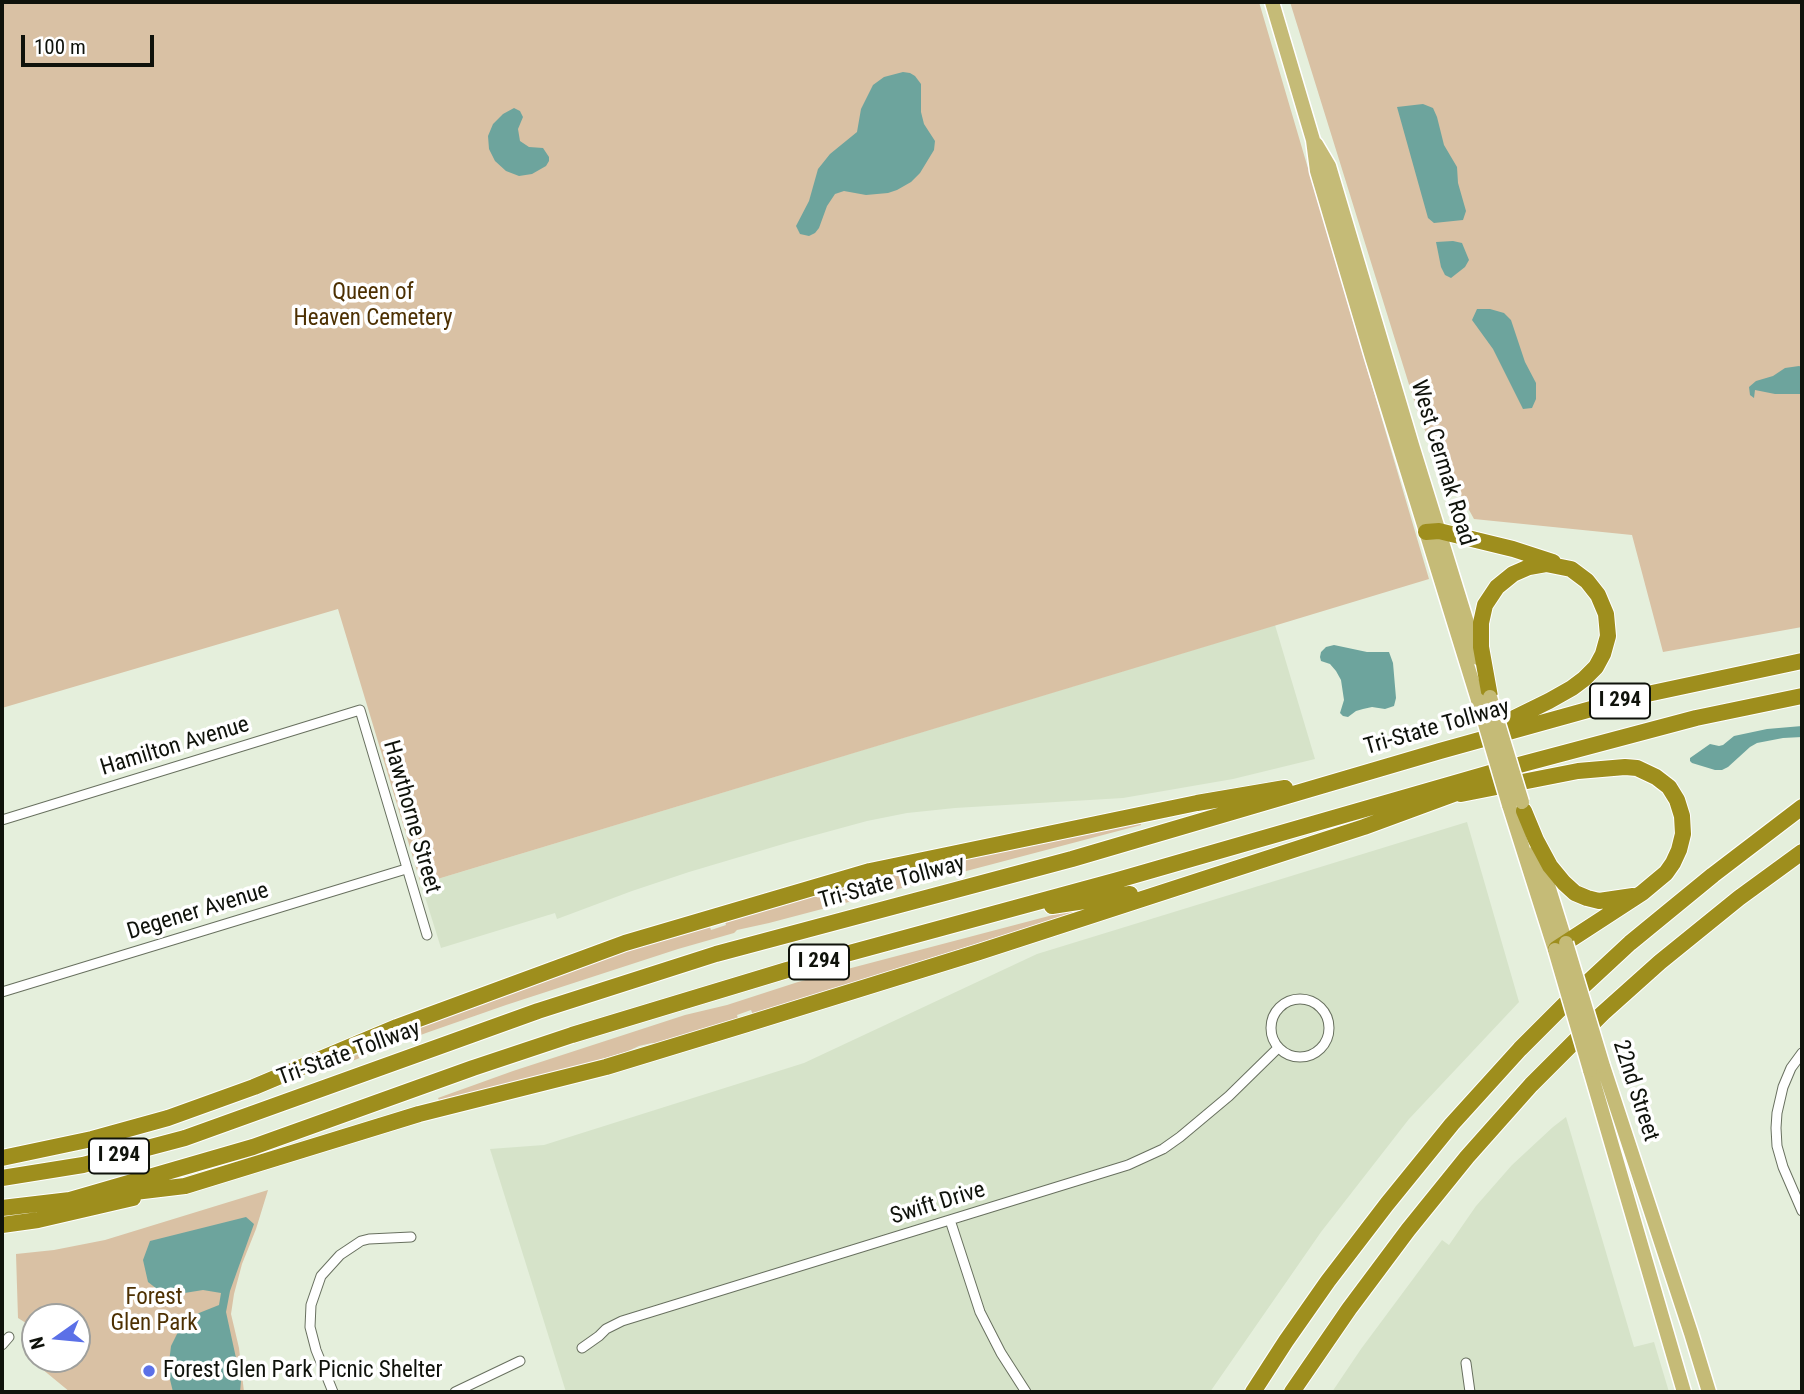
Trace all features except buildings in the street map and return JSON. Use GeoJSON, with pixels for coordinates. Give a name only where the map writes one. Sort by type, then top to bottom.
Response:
{"type":"FeatureCollection","features":[{"type":"Feature","properties":{"kind":"highway"},"geometry":{"type":"LineString","coordinates":[[1432,531],[1513,550],[1571,569],[1587,581],[1598,595],[1606,614],[1608,636],[1596,667],[1584,679],[1515,719],[1440,751]]}},
{"type":"Feature","properties":{"kind":"highway"},"geometry":{"type":"LineString","coordinates":[[1484,698],[1481,623],[1485,605],[1497,587],[1513,574],[1529,567],[1546,564],[1571,569]]}},
{"type":"Feature","properties":{"kind":"highway","name":"Tri-State Tollway"},"geometry":{"type":"LineString","coordinates":[[2,1178],[83,1165],[173,1141],[462,1037],[632,980],[729,951],[1153,836],[1370,771],[1638,696],[1802,661]]}},
{"type":"Feature","properties":{"kind":"highway","name":"I 294"},"geometry":{"type":"LineString","coordinates":[[2,1208],[70,1200],[253,1147],[585,1031],[787,970],[1575,750],[1696,718],[1802,696]]}},
{"type":"Feature","properties":{"kind":"highway"},"geometry":{"type":"LineString","coordinates":[[2,1225],[38,1220],[185,1186],[418,1114],[606,1067],[979,952],[1375,824],[1575,750]]}},
{"type":"Feature","properties":{"kind":"highway"},"geometry":{"type":"LineString","coordinates":[[1438,800],[1480,789],[1597,768],[1637,768],[1669,787],[1682,816],[1683,834],[1673,863],[1666,873],[1642,894],[1560,947]]}},
{"type":"Feature","properties":{"kind":"highway"},"geometry":{"type":"LineString","coordinates":[[2,1158],[92,1139],[168,1118],[266,1083],[397,1027],[625,943],[870,871],[1197,803],[1370,771]]}},
{"type":"Feature","properties":{"kind":"highway"},"geometry":{"type":"LineString","coordinates":[[1518,806],[1550,866],[1575,893],[1600,901],[1642,894]]}},
{"type":"Feature","properties":{"kind":"highway"},"geometry":{"type":"LineString","coordinates":[[1253,1392],[1308,1310],[1379,1214],[1452,1124],[1520,1049],[1630,943],[1802,807]]}},
{"type":"Feature","properties":{"kind":"highway"},"geometry":{"type":"LineString","coordinates":[[1292,1392],[1408,1230],[1531,1085],[1602,1013],[1660,962],[1739,898],[1802,852]]}},
{"type":"Feature","properties":{"kind":"highway"},"geometry":{"type":"LineString","coordinates":[[1015,908],[1088,902],[1201,880]]}},
{"type":"Feature","properties":{"kind":"highway"},"geometry":{"type":"LineString","coordinates":[[70,1200],[185,1186]]}},
{"type":"Feature","properties":{"kind":"main road","name":"West Cermak Road"},"geometry":{"type":"LineString","coordinates":[[1272,2],[1313,140],[1329,166],[1432,531],[1518,806]]}},
{"type":"Feature","properties":{"kind":"main road","name":"22nd Street"},"geometry":{"type":"LineString","coordinates":[[1518,806],[1597,1068],[1684,1392]]}},
{"type":"Feature","properties":{"kind":"main road","name":"22nd Street"},"geometry":{"type":"LineString","coordinates":[[1597,1068],[1691,1333],[1709,1392]]}},
{"type":"Feature","properties":{"kind":"street","name":"Hamilton Avenue"},"geometry":{"type":"LineString","coordinates":[[2,820],[360,710]]}},
{"type":"Feature","properties":{"kind":"street","name":"Hawthorne Street"},"geometry":{"type":"LineString","coordinates":[[360,710],[426,935]]}},
{"type":"Feature","properties":{"kind":"street","name":"Degener Avenue"},"geometry":{"type":"LineString","coordinates":[[2,992],[406,869]]}},
{"type":"Feature","properties":{"kind":"street"},"geometry":{"type":"LineString","coordinates":[[1294,999],[1303,999],[1321,1008],[1329,1026],[1322,1048],[1311,1056],[1302,1058],[1285,1054],[1278,1048],[1270,1032],[1273,1015],[1279,1008],[1294,999]]}},
{"type":"Feature","properties":{"kind":"street","name":"Swift Drive"},"geometry":{"type":"LineString","coordinates":[[582,1348],[606,1329],[622,1321],[1146,1158],[1202,1120],[1278,1048]]}},
{"type":"Feature","properties":{"kind":"street"},"geometry":{"type":"LineString","coordinates":[[1802,1053],[1791,1068],[1783,1087],[1776,1128],[1777,1146],[1783,1167],[1802,1211]]}},
{"type":"Feature","properties":{"kind":"street"},"geometry":{"type":"LineString","coordinates":[[950,1220],[980,1312],[1000,1353],[1026,1392]]}},
{"type":"Feature","properties":{"kind":"street"},"geometry":{"type":"LineString","coordinates":[[333,1392],[310,1327],[311,1304],[321,1276],[340,1255],[361,1241],[369,1238],[411,1237]]}},
{"type":"Feature","properties":{"kind":"street"},"geometry":{"type":"LineString","coordinates":[[2,1345],[9,1337]]}},
{"type":"Feature","properties":{"kind":"street"},"geometry":{"type":"LineString","coordinates":[[455,1392],[520,1361]]}},
{"type":"Feature","properties":{"kind":"street"},"geometry":{"type":"LineString","coordinates":[[1466,1363],[1470,1392]]}},
{"type":"Feature","properties":{"kind":"shaded area"},"geometry":{"type":"Polygon","coordinates":[[[1275,625],[1315,759],[1233,779],[1123,798],[955,808],[867,821],[689,872],[557,919],[555,913],[441,948],[421,884],[1275,625]]]}},
{"type":"Feature","properties":{"kind":"shaded area"},"geometry":{"type":"Polygon","coordinates":[[[1467,822],[1519,1002],[1409,1119],[1321,1232],[1210,1392],[566,1392],[490,1149],[544,1145],[804,1063],[1037,954],[1467,822]]]}},
{"type":"Feature","properties":{"kind":"shaded area"},"geometry":{"type":"Polygon","coordinates":[[[1566,1117],[1634,1347],[1654,1342],[1669,1392],[1332,1392],[1442,1240],[1449,1245],[1476,1206],[1512,1165],[1566,1117]]]}},
{"type":"Feature","properties":{"kind":"green space","name":"Queen of Heaven Cemetery"},"geometry":{"type":"Polygon","coordinates":[[[2,2],[1259,2],[1429,579],[421,884],[338,609],[2,708],[2,2]]]}},
{"type":"Feature","properties":{"kind":"green space"},"geometry":{"type":"Polygon","coordinates":[[[1290,2],[1802,2],[1802,627],[1663,652],[1632,535],[1474,519],[1421,423],[1290,2]]]}},
{"type":"Feature","properties":{"kind":"green space"},"geometry":{"type":"Polygon","coordinates":[[[1141,823],[737,930],[506,1005],[336,1067],[329,1067],[448,1015],[569,970],[709,924],[711,930],[726,925],[724,918],[825,894],[837,887],[907,869],[1141,823]]]}},
{"type":"Feature","properties":{"kind":"green space"},"geometry":{"type":"Polygon","coordinates":[[[1087,906],[753,1015],[751,1010],[737,1015],[739,1022],[639,1046],[553,1073],[439,1100],[438,1098],[685,1015],[727,1005],[798,982],[1087,906]]]}},
{"type":"Feature","properties":{"kind":"green space","name":"Forest Glen Park"},"geometry":{"type":"Polygon","coordinates":[[[268,1190],[242,1264],[231,1314],[239,1348],[244,1392],[70,1392],[47,1373],[91,1373],[91,1303],[21,1303],[21,1320],[18,1318],[16,1254],[105,1240],[268,1190]]]}},
{"type":"Feature","properties":{"kind":"water"},"geometry":{"type":"Polygon","coordinates":[[[903,72],[915,76],[921,84],[921,112],[924,124],[935,141],[934,150],[920,173],[911,182],[888,193],[866,195],[844,191],[835,194],[815,233],[809,236],[800,234],[796,226],[809,201],[818,169],[830,154],[857,132],[861,109],[873,85],[884,77],[903,72]]]}},
{"type":"Feature","properties":{"kind":"water"},"geometry":{"type":"Polygon","coordinates":[[[1423,104],[1433,108],[1444,145],[1457,167],[1458,183],[1466,211],[1463,220],[1434,223],[1428,218],[1397,107],[1423,104]]]}},
{"type":"Feature","properties":{"kind":"water"},"geometry":{"type":"Polygon","coordinates":[[[514,108],[520,111],[523,117],[518,129],[520,141],[529,147],[543,148],[549,157],[546,166],[532,174],[519,176],[506,171],[495,161],[489,149],[488,136],[493,124],[514,108]]]}},
{"type":"Feature","properties":{"kind":"water"},"geometry":{"type":"Polygon","coordinates":[[[1436,242],[1462,243],[1469,260],[1465,267],[1451,278],[1445,275],[1441,267],[1436,242]]]}},
{"type":"Feature","properties":{"kind":"water"},"geometry":{"type":"Polygon","coordinates":[[[1477,309],[1504,313],[1511,320],[1525,362],[1536,383],[1536,399],[1532,408],[1523,409],[1493,349],[1472,320],[1477,309]]]}},
{"type":"Feature","properties":{"kind":"water"},"geometry":{"type":"Polygon","coordinates":[[[1802,367],[1802,394],[1775,394],[1755,390],[1754,398],[1750,395],[1749,387],[1756,381],[1773,376],[1785,368],[1802,367]]]}},
{"type":"Feature","properties":{"kind":"water"},"geometry":{"type":"Polygon","coordinates":[[[1334,645],[1367,652],[1389,652],[1393,663],[1396,698],[1394,706],[1385,709],[1363,709],[1348,717],[1340,713],[1344,700],[1341,680],[1330,664],[1321,661],[1320,657],[1326,647],[1334,645]]]}},
{"type":"Feature","properties":{"kind":"water"},"geometry":{"type":"Polygon","coordinates":[[[1802,726],[1802,737],[1757,743],[1722,770],[1690,761],[1690,758],[1710,744],[1723,745],[1734,736],[1767,729],[1802,726]]]}},
{"type":"Feature","properties":{"kind":"water"},"geometry":{"type":"Polygon","coordinates":[[[246,1217],[254,1224],[230,1291],[226,1312],[241,1381],[240,1392],[173,1392],[168,1371],[171,1346],[182,1324],[219,1305],[221,1293],[203,1290],[166,1296],[148,1282],[143,1260],[150,1241],[246,1217]]]}},
{"type":"Feature","properties":{"kind":"place","name":"Forest Glen Park Picnic Shelter"},"geometry":{"type":"Point","coordinates":[149,1371]}}]}
